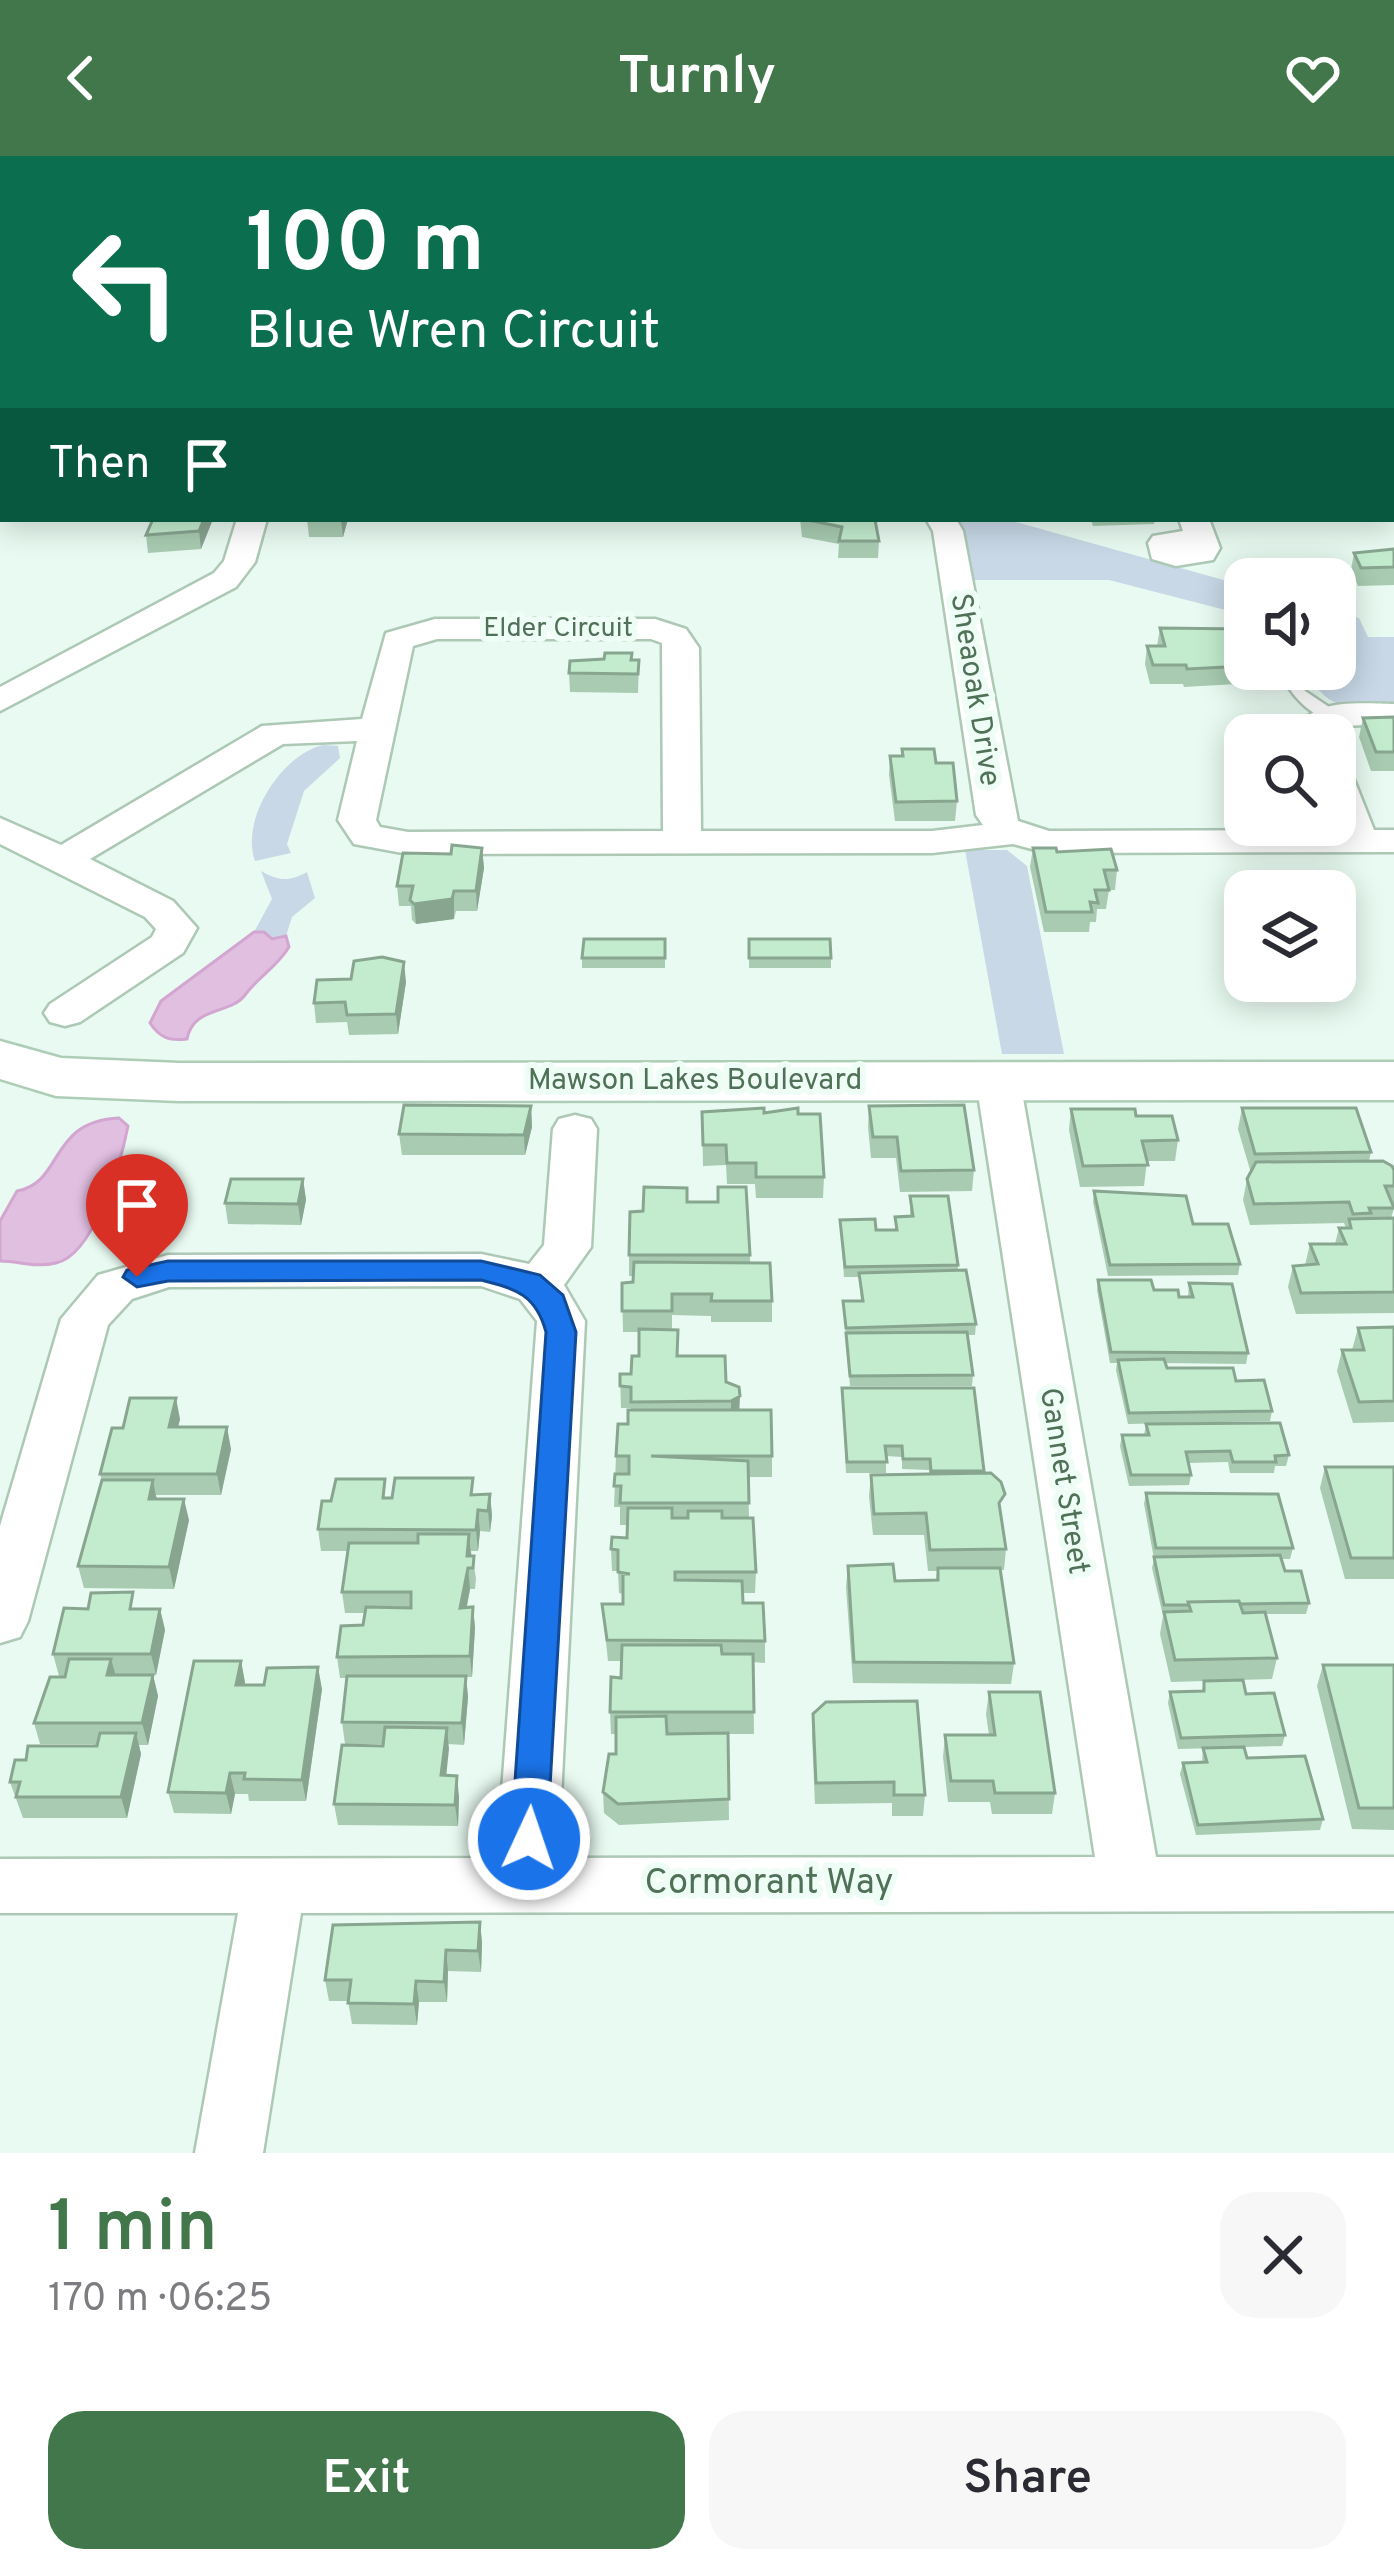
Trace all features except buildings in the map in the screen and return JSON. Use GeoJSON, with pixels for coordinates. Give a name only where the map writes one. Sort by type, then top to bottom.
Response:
{"type":"FeatureCollection","features":[{"type":"Feature","properties":{"kind":"street"},"geometry":{"type":"LineString","coordinates":[[0,701],[226,580],[238,562],[251,522]]}},
{"type":"Feature","properties":{"kind":"street","name":"Sheaoak Drive"},"geometry":{"type":"LineString","coordinates":[[943,522],[995,815],[1010,833]]}},
{"type":"Feature","properties":{"kind":"street","name":"Elder Circuit"},"geometry":{"type":"LineString","coordinates":[[682,842],[682,648],[664,631],[412,632],[394,648],[358,820],[359,830],[379,841],[682,842],[932,842],[1010,833]]}},
{"type":"Feature","properties":{"kind":"street"},"geometry":{"type":"LineString","coordinates":[[1356,720],[1394,714]]}},
{"type":"Feature","properties":{"kind":"street"},"geometry":{"type":"LineString","coordinates":[[64,859],[275,734],[377,729]]}},
{"type":"Feature","properties":{"kind":"street"},"geometry":{"type":"LineString","coordinates":[[1356,809],[1377,841]]}},
{"type":"Feature","properties":{"kind":"street"},"geometry":{"type":"LineString","coordinates":[[0,829],[169,915],[177,928],[169,944],[65,1013]]}},
{"type":"Feature","properties":{"kind":"street"},"geometry":{"type":"LineString","coordinates":[[1010,833],[1047,842],[1377,841]]}},
{"type":"Feature","properties":{"kind":"street","name":"Mawson Lakes Boulevard"},"geometry":{"type":"LineString","coordinates":[[28,1068],[178,1082],[1394,1081]]}},
{"type":"Feature","properties":{"kind":"street","name":"Gannet Street"},"geometry":{"type":"LineString","coordinates":[[998,1081],[1129,1881]]}},
{"type":"Feature","properties":{"kind":"street"},"geometry":{"type":"LineString","coordinates":[[537,1287],[567,1247],[575,1129]]}},
{"type":"Feature","properties":{"kind":"street"},"geometry":{"type":"LineString","coordinates":[[0,1621],[85,1319],[115,1287],[168,1271],[481,1270],[509,1274],[537,1287],[553,1302],[561,1322],[526,1885]]}},
{"type":"Feature","properties":{"kind":"street","name":"Cormorant Way"},"geometry":{"type":"LineString","coordinates":[[0,1886],[1394,1884]]}},
{"type":"Feature","properties":{"kind":"street"},"geometry":{"type":"LineString","coordinates":[[229,2153],[274,1886]]}},
{"type":"Feature","properties":{"kind":"lane"},"geometry":{"type":"LineString","coordinates":[[1297,690],[1316,714]]}},
{"type":"Feature","properties":{"kind":"shaded area"},"geometry":{"type":"Polygon","coordinates":[[[958,522],[1016,522],[1224,580],[1224,610],[1109,580],[972,580],[958,522]]]}},
{"type":"Feature","properties":{"kind":"shaded area"},"geometry":{"type":"Polygon","coordinates":[[[1356,617],[1368,637],[1394,637],[1394,705],[1352,706],[1320,690],[1356,690],[1356,617]]]}},
{"type":"Feature","properties":{"kind":"shaded area"},"geometry":{"type":"Polygon","coordinates":[[[323,745],[338,746],[340,758],[304,791],[287,844],[291,853],[255,861],[253,827],[268,791],[293,762],[323,745]]]}},
{"type":"Feature","properties":{"kind":"shaded area"},"geometry":{"type":"Polygon","coordinates":[[[965,850],[1007,850],[1027,866],[1064,1054],[1002,1054],[965,850]]]}},
{"type":"Feature","properties":{"kind":"shaded area"},"geometry":{"type":"Polygon","coordinates":[[[261,871],[284,879],[307,872],[315,898],[292,917],[286,936],[272,939],[264,932],[254,932],[272,899],[261,871]]]}},
{"type":"Feature","properties":{"kind":"shaded area"},"geometry":{"type":"Polygon","coordinates":[[[254,932],[264,932],[272,939],[286,936],[289,947],[238,1001],[196,1021],[187,1039],[170,1039],[157,1032],[150,1023],[161,1001],[254,932]]]}},
{"type":"Feature","properties":{"kind":"shaded area"},"geometry":{"type":"Polygon","coordinates":[[[119,1118],[128,1126],[119,1161],[104,1205],[82,1243],[56,1263],[0,1261],[0,1221],[17,1191],[43,1177],[80,1130],[119,1118]]]}},
{"type":"Feature","properties":{"kind":"route"},"geometry":{"type":"LineString","coordinates":[[137,1277],[168,1271],[481,1270],[530,1282],[553,1302],[561,1332],[529,1839]]}}]}
